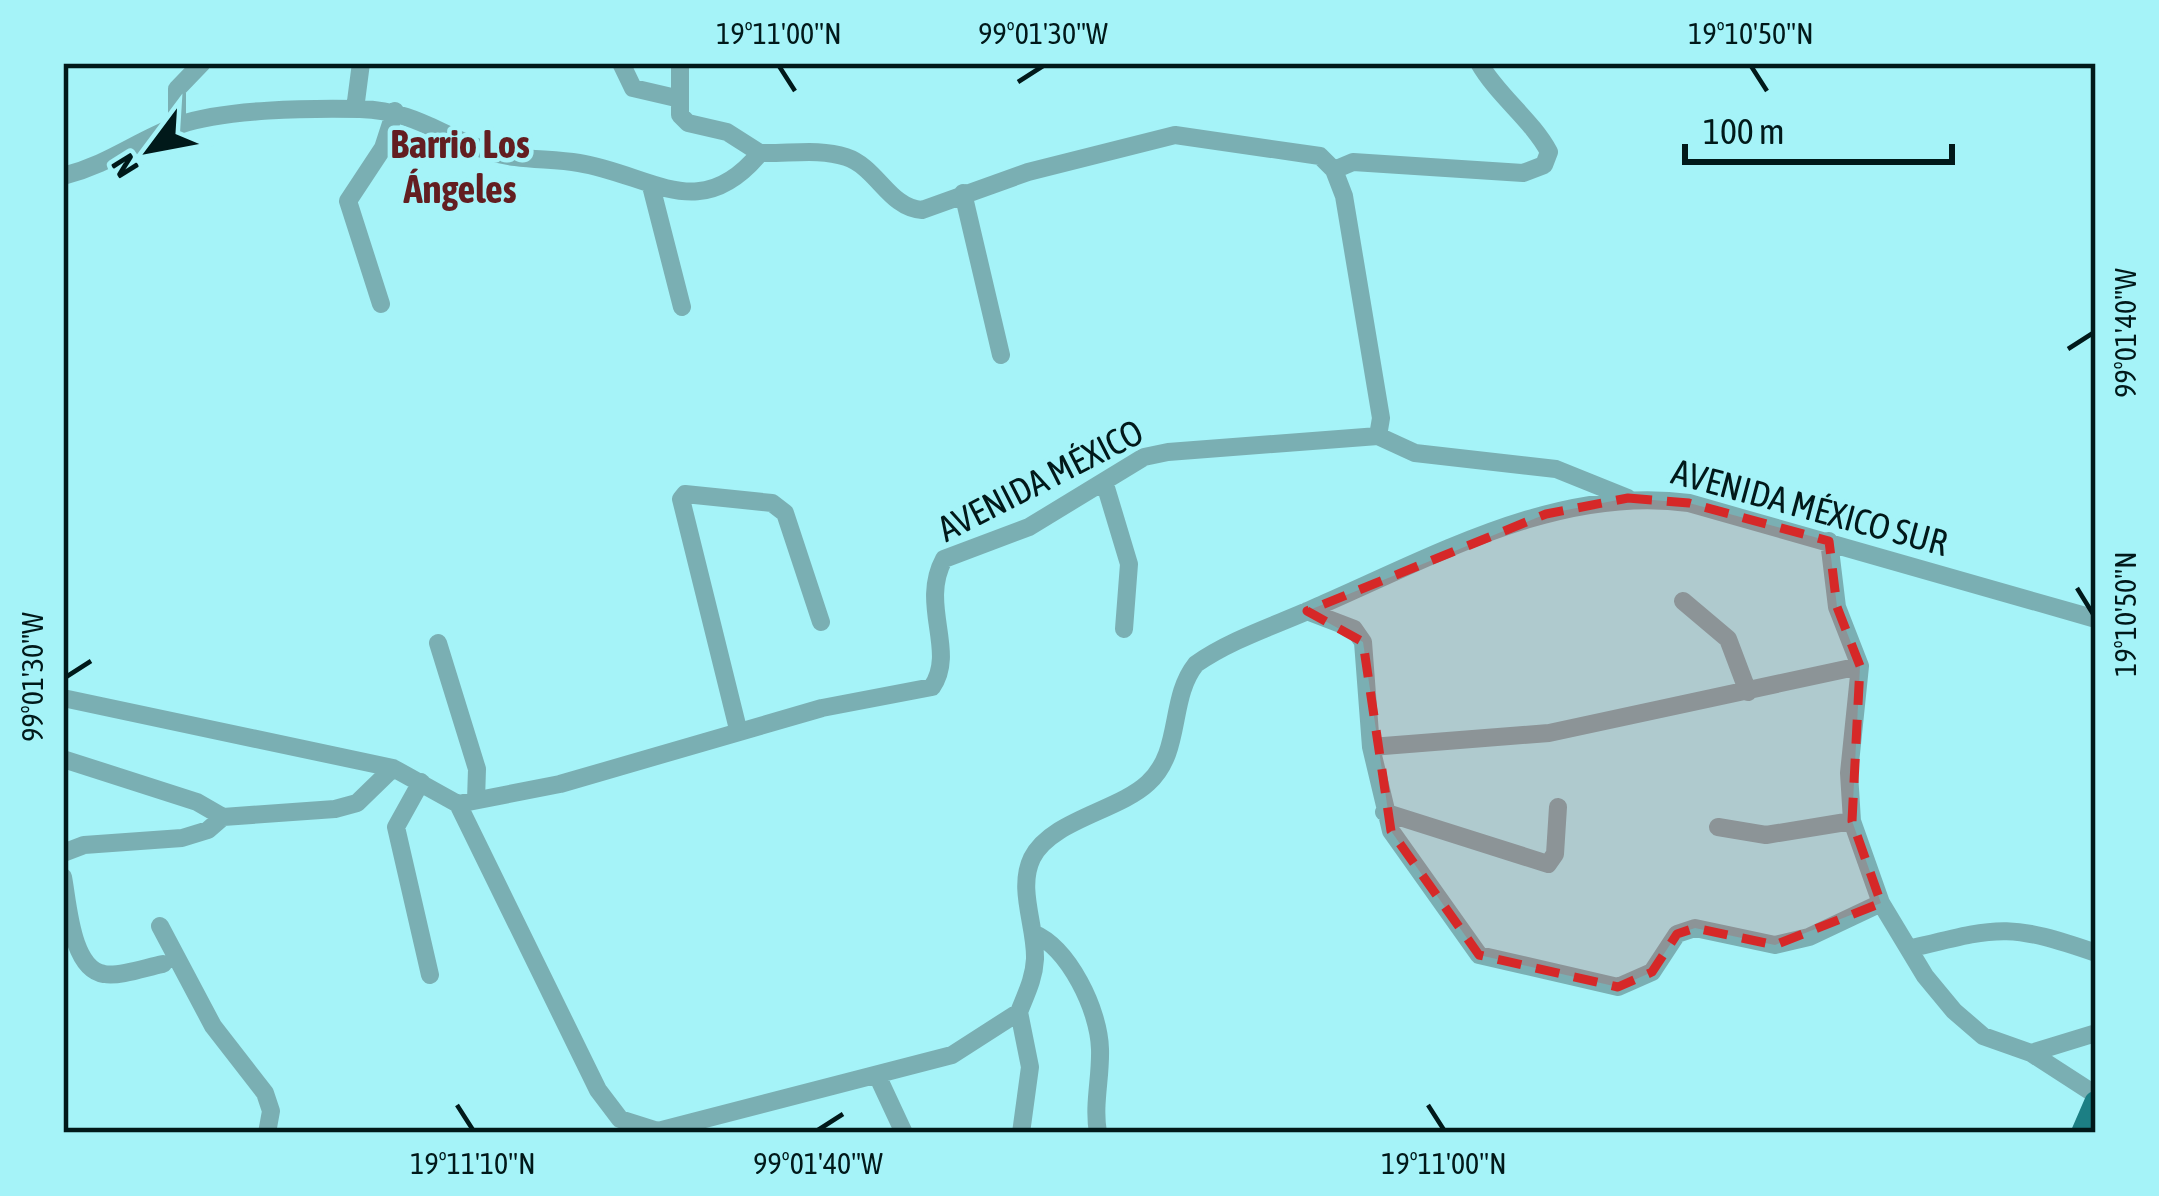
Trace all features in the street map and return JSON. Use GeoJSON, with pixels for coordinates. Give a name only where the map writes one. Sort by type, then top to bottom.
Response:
{"type":"FeatureCollection","features":[{"type":"Feature","properties":{"kind":"main road"},"geometry":{"type":"LineString","coordinates":[[2083,1133],[2096,1099]]}},
{"type":"Feature","properties":{"kind":"street"},"geometry":{"type":"LineString","coordinates":[[177,126],[177,89],[202,63]]}},
{"type":"Feature","properties":{"kind":"street"},"geometry":{"type":"LineString","coordinates":[[355,109],[361,63]]}},
{"type":"Feature","properties":{"kind":"street"},"geometry":{"type":"LineString","coordinates":[[621,63],[633,88],[676,98]]}},
{"type":"Feature","properties":{"kind":"street"},"geometry":{"type":"LineString","coordinates":[[680,63],[676,98],[680,115],[688,123],[727,132],[760,153],[846,157],[909,209],[922,210],[963,193],[1175,135],[1320,156],[1334,170],[1356,240],[1381,418],[1378,436]]}},
{"type":"Feature","properties":{"kind":"street"},"geometry":{"type":"LineString","coordinates":[[1334,170],[1353,162],[1523,173],[1544,165],[1549,152],[1543,141],[1496,92],[1479,63]]}},
{"type":"Feature","properties":{"kind":"street"},"geometry":{"type":"LineString","coordinates":[[63,176],[116,160],[177,126],[217,117],[355,109],[395,111],[497,154],[593,166],[651,186],[709,193],[745,171],[760,153]]}},
{"type":"Feature","properties":{"kind":"street"},"geometry":{"type":"LineString","coordinates":[[381,304],[348,201],[382,148],[395,111]]}},
{"type":"Feature","properties":{"kind":"street"},"geometry":{"type":"LineString","coordinates":[[651,186],[682,307]]}},
{"type":"Feature","properties":{"kind":"street"},"geometry":{"type":"LineString","coordinates":[[963,193],[1001,355]]}},
{"type":"Feature","properties":{"kind":"street","name":"AVENIDA MÉXICO"},"geometry":{"type":"LineString","coordinates":[[467,802],[560,784],[738,729],[932,687],[941,658],[932,588],[944,559],[1029,527],[1144,457],[1378,436],[1415,453],[1556,469],[1628,498]]}},
{"type":"Feature","properties":{"kind":"street"},"geometry":{"type":"LineString","coordinates":[[1104,481],[1129,564],[1124,629]]}},
{"type":"Feature","properties":{"kind":"street"},"geometry":{"type":"LineString","coordinates":[[738,729],[681,499],[685,494],[772,503],[785,513],[821,622]]}},
{"type":"Feature","properties":{"kind":"street","name":"AVENIDA MÉXICO SUR"},"geometry":{"type":"LineString","coordinates":[[1018,1012],[1032,981],[1034,933],[1025,878],[1040,847],[1153,779],[1168,751],[1181,688],[1196,664],[1307,611],[1528,520],[1628,498],[1689,503],[2096,619]]}},
{"type":"Feature","properties":{"kind":"street"},"geometry":{"type":"LineString","coordinates":[[1829,542],[1837,607],[1860,666],[1850,756],[1852,821],[1881,903],[1954,1011],[1983,1036],[2031,1053],[2096,1099]]}},
{"type":"Feature","properties":{"kind":"street"},"geometry":{"type":"LineString","coordinates":[[1683,601],[1728,638],[1748,692]]}},
{"type":"Feature","properties":{"kind":"street"},"geometry":{"type":"LineString","coordinates":[[1307,611],[1354,629],[1363,642],[1371,747],[1391,831],[1480,955],[1618,988],[1652,972],[1677,934],[1695,928],[1775,945],[1810,937],[1881,903]]}},
{"type":"Feature","properties":{"kind":"street"},"geometry":{"type":"LineString","coordinates":[[438,643],[477,769],[467,802],[598,1090],[620,1119],[658,1131],[878,1075],[952,1054],[1018,1012],[1030,1067],[1021,1133]]}},
{"type":"Feature","properties":{"kind":"street"},"geometry":{"type":"LineString","coordinates":[[1371,747],[1549,734],[1860,666]]}},
{"type":"Feature","properties":{"kind":"street"},"geometry":{"type":"LineString","coordinates":[[63,698],[393,768],[467,802]]}},
{"type":"Feature","properties":{"kind":"street"},"geometry":{"type":"LineString","coordinates":[[63,759],[197,802],[223,817],[335,809],[357,803],[393,768]]}},
{"type":"Feature","properties":{"kind":"street"},"geometry":{"type":"LineString","coordinates":[[421,782],[396,827],[430,975]]}},
{"type":"Feature","properties":{"kind":"street"},"geometry":{"type":"LineString","coordinates":[[1384,812],[1548,864],[1555,854],[1558,807]]}},
{"type":"Feature","properties":{"kind":"street"},"geometry":{"type":"LineString","coordinates":[[63,853],[84,844],[182,838],[208,830],[223,817]]}},
{"type":"Feature","properties":{"kind":"street"},"geometry":{"type":"LineString","coordinates":[[1718,827],[1766,836],[1852,821]]}},
{"type":"Feature","properties":{"kind":"street"},"geometry":{"type":"LineString","coordinates":[[63,877],[78,949],[92,968],[104,974],[163,964]]}},
{"type":"Feature","properties":{"kind":"street"},"geometry":{"type":"LineString","coordinates":[[160,926],[213,1026],[265,1093],[271,1111],[267,1133]]}},
{"type":"Feature","properties":{"kind":"street"},"geometry":{"type":"LineString","coordinates":[[1909,949],[1998,927],[2096,952]]}},
{"type":"Feature","properties":{"kind":"street"},"geometry":{"type":"LineString","coordinates":[[1034,933],[1054,942],[1065,956],[1098,1031],[1098,1133]]}},
{"type":"Feature","properties":{"kind":"street"},"geometry":{"type":"LineString","coordinates":[[2031,1053],[2096,1033]]}},
{"type":"Feature","properties":{"kind":"street"},"geometry":{"type":"LineString","coordinates":[[878,1075],[904,1133]]}},
{"type":"Feature","properties":{"kind":"highlighted area"},"geometry":{"type":"Polygon","coordinates":[[[1628,498],[1689,503],[1829,541],[1837,607],[1860,666],[1852,821],[1881,903],[1775,945],[1695,928],[1677,934],[1652,972],[1618,987],[1479,955],[1391,831],[1363,642],[1307,611],[1546,514],[1628,498]]]}},
{"type":"Feature","properties":{"kind":"district","name":"Barrio Los Ángeles"},"geometry":{"type":"Point","coordinates":[460,166]}}]}
